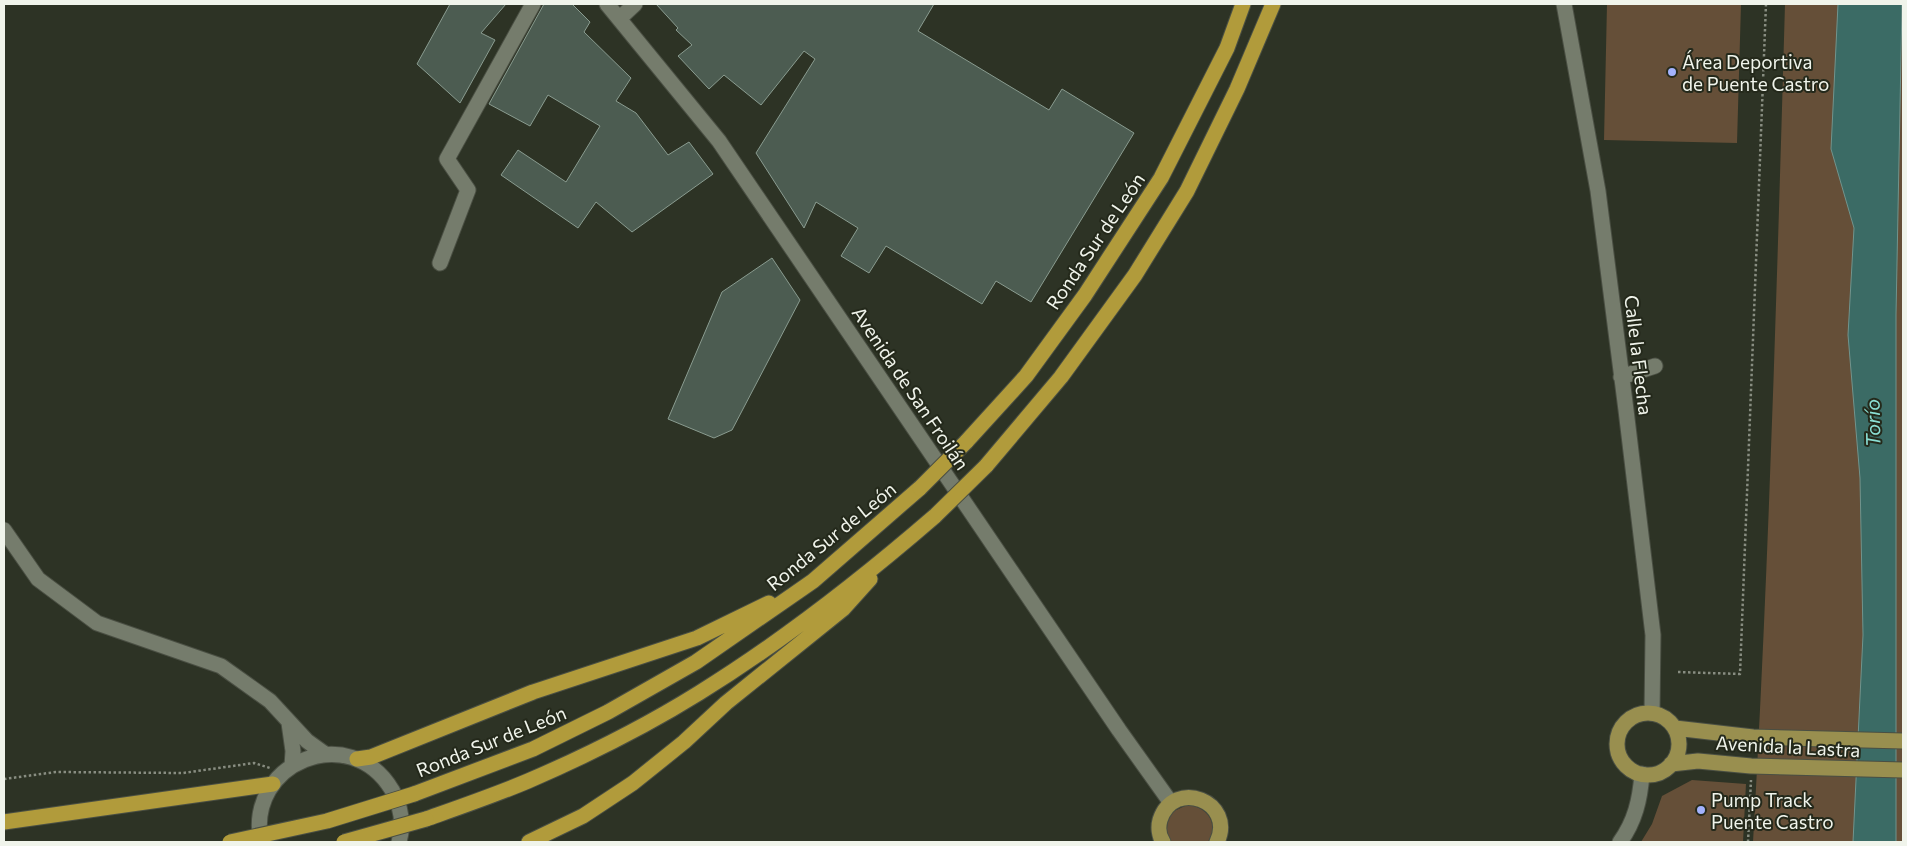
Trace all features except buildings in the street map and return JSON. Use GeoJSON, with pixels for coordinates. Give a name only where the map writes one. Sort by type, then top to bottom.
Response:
{"type":"FeatureCollection","features":[{"type":"Feature","properties":{"kind":"highway","name":"Ronda Sur de León"},"geometry":{"type":"LineString","coordinates":[[230,842],[327,820],[414,794],[533,749],[608,712],[696,662],[813,581],[920,488],[966,442],[1031,369],[1085,295],[1161,178],[1227,48],[1243,4]]}},
{"type":"Feature","properties":{"kind":"highway"},"geometry":{"type":"LineString","coordinates":[[344,842],[426,819],[529,781],[626,733],[698,694],[772,646],[897,549],[935,516],[986,466],[1061,377],[1135,275],[1187,192],[1237,89],[1273,4]]}},
{"type":"Feature","properties":{"kind":"highway"},"geometry":{"type":"LineString","coordinates":[[529,842],[583,816],[640,777],[684,742],[726,703],[843,609],[897,549]]}},
{"type":"Feature","properties":{"kind":"highway"},"geometry":{"type":"LineString","coordinates":[[357,759],[371,757],[533,692],[697,638],[813,581]]}},
{"type":"Feature","properties":{"kind":"highway"},"geometry":{"type":"LineString","coordinates":[[4,822],[273,784]]}},
{"type":"Feature","properties":{"kind":"main road"},"geometry":{"type":"LineString","coordinates":[[1644,713],[1652,713],[1661,716],[1675,728],[1679,747],[1671,764],[1658,773],[1642,774],[1626,765],[1618,750],[1617,742],[1623,726],[1628,720],[1644,713]]}},
{"type":"Feature","properties":{"kind":"main road","name":"Avenida la Lastra"},"geometry":{"type":"LineString","coordinates":[[1675,728],[1753,737],[1903,741]]}},
{"type":"Feature","properties":{"kind":"main road","name":"Avenida la Lastra"},"geometry":{"type":"LineString","coordinates":[[1671,764],[1698,761],[1751,772],[1903,770]]}},
{"type":"Feature","properties":{"kind":"main road"},"geometry":{"type":"LineString","coordinates":[[1160,841],[1158,825],[1162,813],[1171,803],[1190,797],[1200,799],[1211,805],[1218,814],[1221,826],[1217,842]]}},
{"type":"Feature","properties":{"kind":"street"},"geometry":{"type":"LineString","coordinates":[[440,262],[468,190],[447,158],[532,4]]}},
{"type":"Feature","properties":{"kind":"street","name":"Avenida de San Froilán"},"geometry":{"type":"LineString","coordinates":[[607,4],[719,141],[1119,730],[1171,803]]}},
{"type":"Feature","properties":{"kind":"street"},"geometry":{"type":"LineString","coordinates":[[620,18],[635,4]]}},
{"type":"Feature","properties":{"kind":"street","name":"Calle la Flecha"},"geometry":{"type":"LineString","coordinates":[[1564,4],[1598,191],[1653,634],[1652,713]]}},
{"type":"Feature","properties":{"kind":"street"},"geometry":{"type":"LineString","coordinates":[[1621,377],[1655,366]]}},
{"type":"Feature","properties":{"kind":"street"},"geometry":{"type":"LineString","coordinates":[[4,530],[38,579],[97,623],[221,666],[270,701],[307,741],[325,754]]}},
{"type":"Feature","properties":{"kind":"street"},"geometry":{"type":"LineString","coordinates":[[288,769],[293,751],[289,723]]}},
{"type":"Feature","properties":{"kind":"street"},"geometry":{"type":"LineString","coordinates":[[261,842],[260,815],[264,798],[273,784],[288,769],[308,758],[325,754],[357,759],[380,775],[396,797],[401,815],[399,842]]}},
{"type":"Feature","properties":{"kind":"street"},"geometry":{"type":"LineString","coordinates":[[1620,842],[1633,822],[1638,807],[1642,774]]}},
{"type":"Feature","properties":{"kind":"path"},"geometry":{"type":"LineString","coordinates":[[1678,672],[1740,674],[1766,4]]}},
{"type":"Feature","properties":{"kind":"path"},"geometry":{"type":"LineString","coordinates":[[4,779],[56,772],[183,773],[254,763],[288,769]]}},
{"type":"Feature","properties":{"kind":"path"},"geometry":{"type":"LineString","coordinates":[[1748,842],[1751,772]]}},
{"type":"Feature","properties":{"kind":"shaded area","name":"Área Deportiva de Puente Castro"},"geometry":{"type":"Polygon","coordinates":[[[1607,4],[1741,4],[1737,143],[1604,140],[1607,4]]]}},
{"type":"Feature","properties":{"kind":"shaded area"},"geometry":{"type":"Polygon","coordinates":[[[1785,4],[1903,4],[1903,842],[1753,842],[1768,528],[1785,4]]]}},
{"type":"Feature","properties":{"kind":"shaded area","name":"Pump Track Puente Castro"},"geometry":{"type":"Polygon","coordinates":[[[1692,780],[1746,784],[1743,842],[1641,842],[1652,824],[1662,796],[1692,780]]]}},
{"type":"Feature","properties":{"kind":"shaded area"},"geometry":{"type":"Polygon","coordinates":[[[1187,805],[1206,812],[1210,817],[1213,829],[1208,842],[1171,842],[1167,831],[1170,816],[1172,812],[1187,805]]]}},
{"type":"Feature","properties":{"kind":"water","name":"Torío"},"geometry":{"type":"Polygon","coordinates":[[[1838,4],[1902,4],[1896,315],[1896,842],[1853,842],[1863,635],[1860,478],[1848,335],[1854,228],[1831,149],[1838,4]]]}},
{"type":"Feature","properties":{"kind":"place","name":"Área Deportiva de Puente Castro"},"geometry":{"type":"Point","coordinates":[1672,72]}},
{"type":"Feature","properties":{"kind":"place","name":"Pump Track Puente Castro"},"geometry":{"type":"Point","coordinates":[1701,810]}}]}
